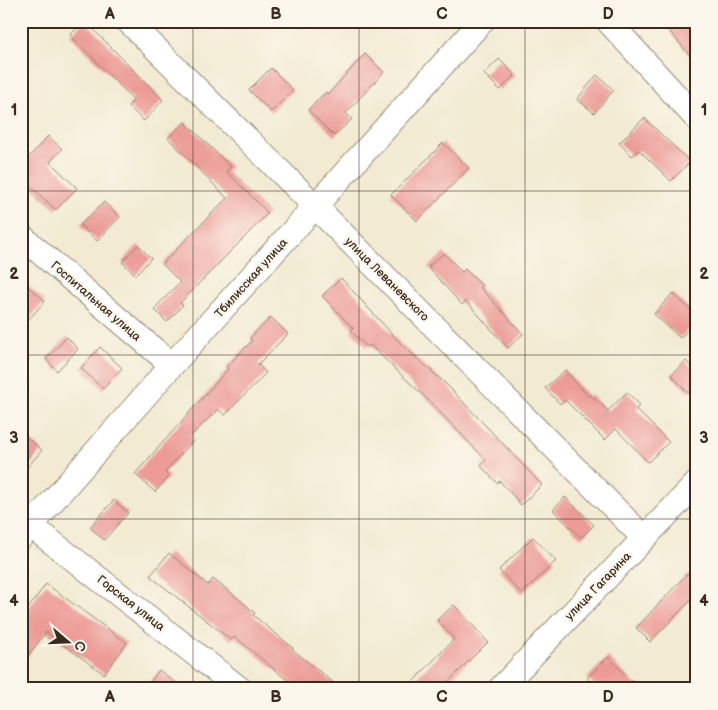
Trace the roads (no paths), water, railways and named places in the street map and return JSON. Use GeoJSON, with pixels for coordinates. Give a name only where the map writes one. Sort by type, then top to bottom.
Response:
{"type":"FeatureCollection","features":[{"type":"Feature","properties":{"kind":"street","name":"улица Леваневского"},"geometry":{"type":"LineString","coordinates":[[128,21],[316,207],[644,538]]}},
{"type":"Feature","properties":{"kind":"street","name":"Тбилисская улица"},"geometry":{"type":"LineString","coordinates":[[24,527],[316,207],[482,21]]}},
{"type":"Feature","properties":{"kind":"street"},"geometry":{"type":"LineString","coordinates":[[608,21],[697,119]]}},
{"type":"Feature","properties":{"kind":"street","name":"Госпитальная улица"},"geometry":{"type":"LineString","coordinates":[[21,236],[172,365]]}},
{"type":"Feature","properties":{"kind":"street","name":"улица Гагарина"},"geometry":{"type":"LineString","coordinates":[[500,689],[697,483]]}},
{"type":"Feature","properties":{"kind":"street","name":"Горская улица"},"geometry":{"type":"LineString","coordinates":[[24,527],[240,689]]}}]}
